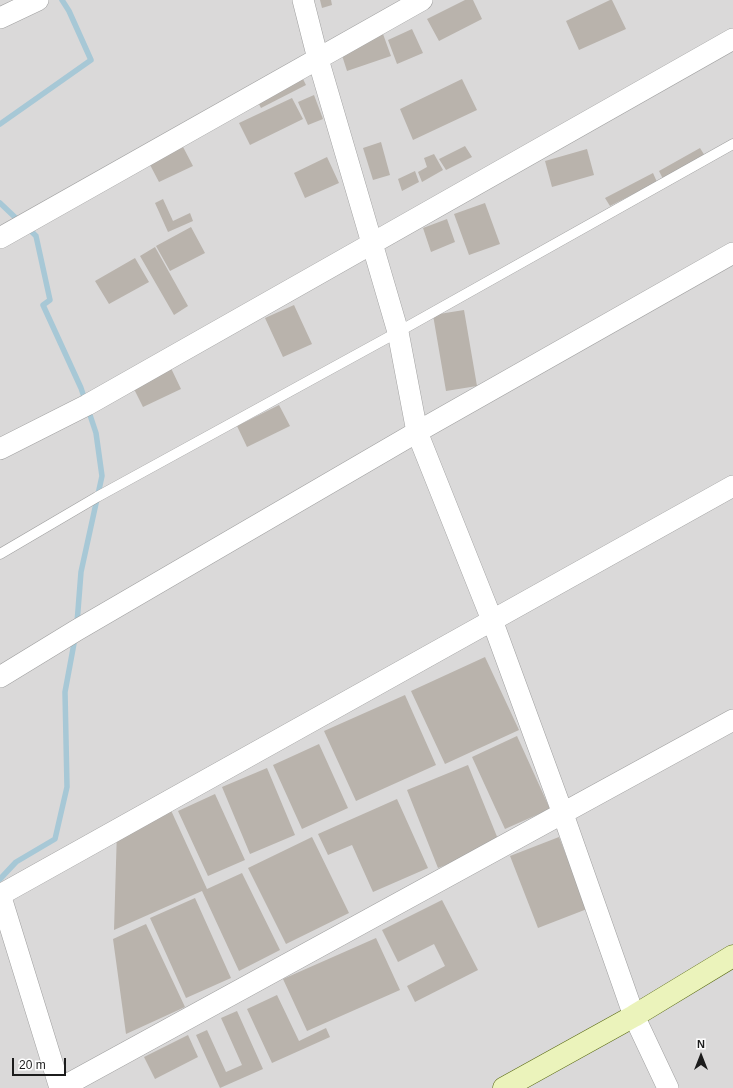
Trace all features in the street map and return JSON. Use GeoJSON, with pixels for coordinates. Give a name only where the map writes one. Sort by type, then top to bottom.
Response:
{"type":"FeatureCollection","features":[{"type":"Feature","properties":{"kind":"street"},"geometry":{"type":"LineString","coordinates":[[0,18],[38,0]]}},
{"type":"Feature","properties":{"kind":"street"},"geometry":{"type":"LineString","coordinates":[[303,0],[318,59],[398,332],[417,432],[492,620],[563,814],[634,1016],[668,1088]]}},
{"type":"Feature","properties":{"kind":"street"},"geometry":{"type":"LineString","coordinates":[[0,238],[422,0]]}},
{"type":"Feature","properties":{"kind":"street"},"geometry":{"type":"LineString","coordinates":[[0,448],[87,405],[733,39]]}},
{"type":"Feature","properties":{"kind":"street"},"geometry":{"type":"LineString","coordinates":[[0,677],[84,626],[417,432],[733,254]]}},
{"type":"Feature","properties":{"kind":"street"},"geometry":{"type":"LineString","coordinates":[[733,486],[0,895],[61,1088],[733,720]]}},
{"type":"Feature","properties":{"kind":"street"},"geometry":{"type":"LineString","coordinates":[[504,1088],[634,1016],[733,956]]}},
{"type":"Feature","properties":{"kind":"lane"},"geometry":{"type":"LineString","coordinates":[[0,554],[97,496],[398,332],[733,144]]}},
{"type":"Feature","properties":{"kind":"shaded area"},"geometry":{"type":"Polygon","coordinates":[[[0,0],[733,0],[733,1088],[0,1088],[0,0]]]}},
{"type":"Feature","properties":{"kind":"building"},"geometry":{"type":"Polygon","coordinates":[[[320,0],[331,0],[332,5],[322,8],[320,0]]]}},
{"type":"Feature","properties":{"kind":"building"},"geometry":{"type":"Polygon","coordinates":[[[465,0],[473,0],[482,19],[439,41],[427,19],[465,0]]]}},
{"type":"Feature","properties":{"kind":"building"},"geometry":{"type":"Polygon","coordinates":[[[612,0],[626,29],[579,50],[566,21],[612,0]]]}},
{"type":"Feature","properties":{"kind":"building"},"geometry":{"type":"Polygon","coordinates":[[[412,29],[423,53],[397,64],[388,40],[412,29]]]}},
{"type":"Feature","properties":{"kind":"building"},"geometry":{"type":"Polygon","coordinates":[[[383,34],[391,56],[347,71],[340,49],[383,34]]]}},
{"type":"Feature","properties":{"kind":"building"},"geometry":{"type":"Polygon","coordinates":[[[301,75],[306,85],[261,108],[256,98],[301,75]]]}},
{"type":"Feature","properties":{"kind":"building"},"geometry":{"type":"Polygon","coordinates":[[[462,79],[477,110],[413,140],[400,109],[462,79]]]}},
{"type":"Feature","properties":{"kind":"building"},"geometry":{"type":"Polygon","coordinates":[[[314,95],[323,119],[308,125],[298,102],[314,95]]]}},
{"type":"Feature","properties":{"kind":"building"},"geometry":{"type":"Polygon","coordinates":[[[292,98],[303,119],[250,145],[239,123],[292,98]]]}},
{"type":"Feature","properties":{"kind":"building"},"geometry":{"type":"Polygon","coordinates":[[[381,142],[390,175],[373,180],[363,148],[381,142]]]}},
{"type":"Feature","properties":{"kind":"building"},"geometry":{"type":"Polygon","coordinates":[[[182,145],[193,166],[159,182],[148,161],[182,145]]]}},
{"type":"Feature","properties":{"kind":"building"},"geometry":{"type":"Polygon","coordinates":[[[465,146],[472,157],[446,170],[439,159],[465,146]]]}},
{"type":"Feature","properties":{"kind":"building"},"geometry":{"type":"Polygon","coordinates":[[[700,148],[705,156],[663,179],[659,171],[700,148]]]}},
{"type":"Feature","properties":{"kind":"building"},"geometry":{"type":"Polygon","coordinates":[[[587,149],[594,175],[552,187],[545,161],[587,149]]]}},
{"type":"Feature","properties":{"kind":"building"},"geometry":{"type":"Polygon","coordinates":[[[434,154],[443,170],[422,182],[418,172],[427,167],[424,158],[434,154]]]}},
{"type":"Feature","properties":{"kind":"building"},"geometry":{"type":"Polygon","coordinates":[[[327,157],[339,183],[305,198],[294,173],[327,157]]]}},
{"type":"Feature","properties":{"kind":"building"},"geometry":{"type":"Polygon","coordinates":[[[415,171],[419,182],[402,191],[398,179],[415,171]]]}},
{"type":"Feature","properties":{"kind":"building"},"geometry":{"type":"Polygon","coordinates":[[[653,173],[657,182],[610,206],[605,198],[653,173]]]}},
{"type":"Feature","properties":{"kind":"building"},"geometry":{"type":"Polygon","coordinates":[[[163,199],[173,221],[190,213],[193,221],[168,232],[155,203],[163,199]]]}},
{"type":"Feature","properties":{"kind":"building"},"geometry":{"type":"Polygon","coordinates":[[[485,203],[500,244],[469,255],[454,214],[485,203]]]}},
{"type":"Feature","properties":{"kind":"building"},"geometry":{"type":"Polygon","coordinates":[[[447,219],[455,242],[431,252],[423,228],[447,219]]]}},
{"type":"Feature","properties":{"kind":"building"},"geometry":{"type":"Polygon","coordinates":[[[191,227],[205,253],[170,271],[156,246],[191,227]]]}},
{"type":"Feature","properties":{"kind":"building"},"geometry":{"type":"Polygon","coordinates":[[[155,247],[188,306],[174,315],[140,256],[155,247]]]}},
{"type":"Feature","properties":{"kind":"building"},"geometry":{"type":"Polygon","coordinates":[[[135,258],[149,282],[109,304],[95,281],[135,258]]]}},
{"type":"Feature","properties":{"kind":"building"},"geometry":{"type":"Polygon","coordinates":[[[294,305],[312,344],[283,357],[265,318],[294,305]]]}},
{"type":"Feature","properties":{"kind":"building"},"geometry":{"type":"Polygon","coordinates":[[[464,310],[477,386],[446,391],[433,315],[464,310]]]}},
{"type":"Feature","properties":{"kind":"building"},"geometry":{"type":"Polygon","coordinates":[[[169,364],[181,389],[143,407],[131,383],[169,364]]]}},
{"type":"Feature","properties":{"kind":"building"},"geometry":{"type":"Polygon","coordinates":[[[279,405],[290,426],[247,447],[237,426],[279,405]]]}},
{"type":"Feature","properties":{"kind":"building"},"geometry":{"type":"Polygon","coordinates":[[[485,657],[519,730],[445,764],[411,691],[485,657]]]}},
{"type":"Feature","properties":{"kind":"building"},"geometry":{"type":"Polygon","coordinates":[[[405,695],[436,765],[356,801],[324,731],[405,695]]]}},
{"type":"Feature","properties":{"kind":"building"},"geometry":{"type":"Polygon","coordinates":[[[517,736],[550,809],[505,829],[472,757],[517,736]]]}},
{"type":"Feature","properties":{"kind":"building"},"geometry":{"type":"Polygon","coordinates":[[[319,744],[348,808],[302,829],[273,765],[319,744]]]}},
{"type":"Feature","properties":{"kind":"building"},"geometry":{"type":"Polygon","coordinates":[[[468,765],[500,844],[438,868],[407,790],[468,765]]]}},
{"type":"Feature","properties":{"kind":"building"},"geometry":{"type":"Polygon","coordinates":[[[267,768],[295,835],[250,854],[222,787],[267,768]]]}},
{"type":"Feature","properties":{"kind":"building"},"geometry":{"type":"Polygon","coordinates":[[[215,794],[245,860],[208,876],[178,811],[215,794]]]}},
{"type":"Feature","properties":{"kind":"building"},"geometry":{"type":"Polygon","coordinates":[[[397,799],[428,868],[373,892],[352,845],[328,855],[318,834],[397,799]]]}},
{"type":"Feature","properties":{"kind":"building"},"geometry":{"type":"Polygon","coordinates":[[[169,806],[207,889],[242,873],[280,950],[239,971],[202,891],[114,930],[117,830],[169,806]]]}},
{"type":"Feature","properties":{"kind":"building"},"geometry":{"type":"Polygon","coordinates":[[[312,837],[349,913],[286,944],[248,868],[312,837]]]}},
{"type":"Feature","properties":{"kind":"building"},"geometry":{"type":"Polygon","coordinates":[[[559,837],[587,909],[538,928],[510,856],[559,837]]]}},
{"type":"Feature","properties":{"kind":"building"},"geometry":{"type":"Polygon","coordinates":[[[195,898],[231,978],[186,998],[150,918],[195,898]]]}},
{"type":"Feature","properties":{"kind":"building"},"geometry":{"type":"Polygon","coordinates":[[[442,900],[478,970],[415,1002],[407,986],[445,966],[434,944],[398,962],[382,930],[442,900]]]}},
{"type":"Feature","properties":{"kind":"building"},"geometry":{"type":"Polygon","coordinates":[[[146,924],[185,1007],[126,1034],[113,939],[146,924]]]}},
{"type":"Feature","properties":{"kind":"building"},"geometry":{"type":"Polygon","coordinates":[[[376,938],[400,990],[307,1031],[283,979],[376,938]]]}},
{"type":"Feature","properties":{"kind":"building"},"geometry":{"type":"Polygon","coordinates":[[[277,995],[299,1041],[326,1028],[330,1037],[272,1063],[247,1009],[277,995]]]}},
{"type":"Feature","properties":{"kind":"building"},"geometry":{"type":"Polygon","coordinates":[[[237,1011],[263,1069],[220,1088],[196,1035],[207,1030],[226,1072],[242,1065],[221,1018],[237,1011]]]}},
{"type":"Feature","properties":{"kind":"building"},"geometry":{"type":"Polygon","coordinates":[[[188,1035],[198,1057],[155,1079],[144,1057],[188,1035]]]}},
{"type":"Feature","properties":{"kind":"waterway"},"geometry":{"type":"LineString","coordinates":[[0,124],[91,60],[69,11],[62,0]]}},
{"type":"Feature","properties":{"kind":"waterway"},"geometry":{"type":"LineString","coordinates":[[0,203],[20,222]]}},
{"type":"Feature","properties":{"kind":"waterway"},"geometry":{"type":"LineString","coordinates":[[27,227],[36,236],[50,300],[43,305],[81,388],[96,433],[102,476],[81,572],[77,623]]}},
{"type":"Feature","properties":{"kind":"waterway"},"geometry":{"type":"LineString","coordinates":[[0,879],[16,862],[55,839],[67,787],[65,692],[75,638]]}}]}
